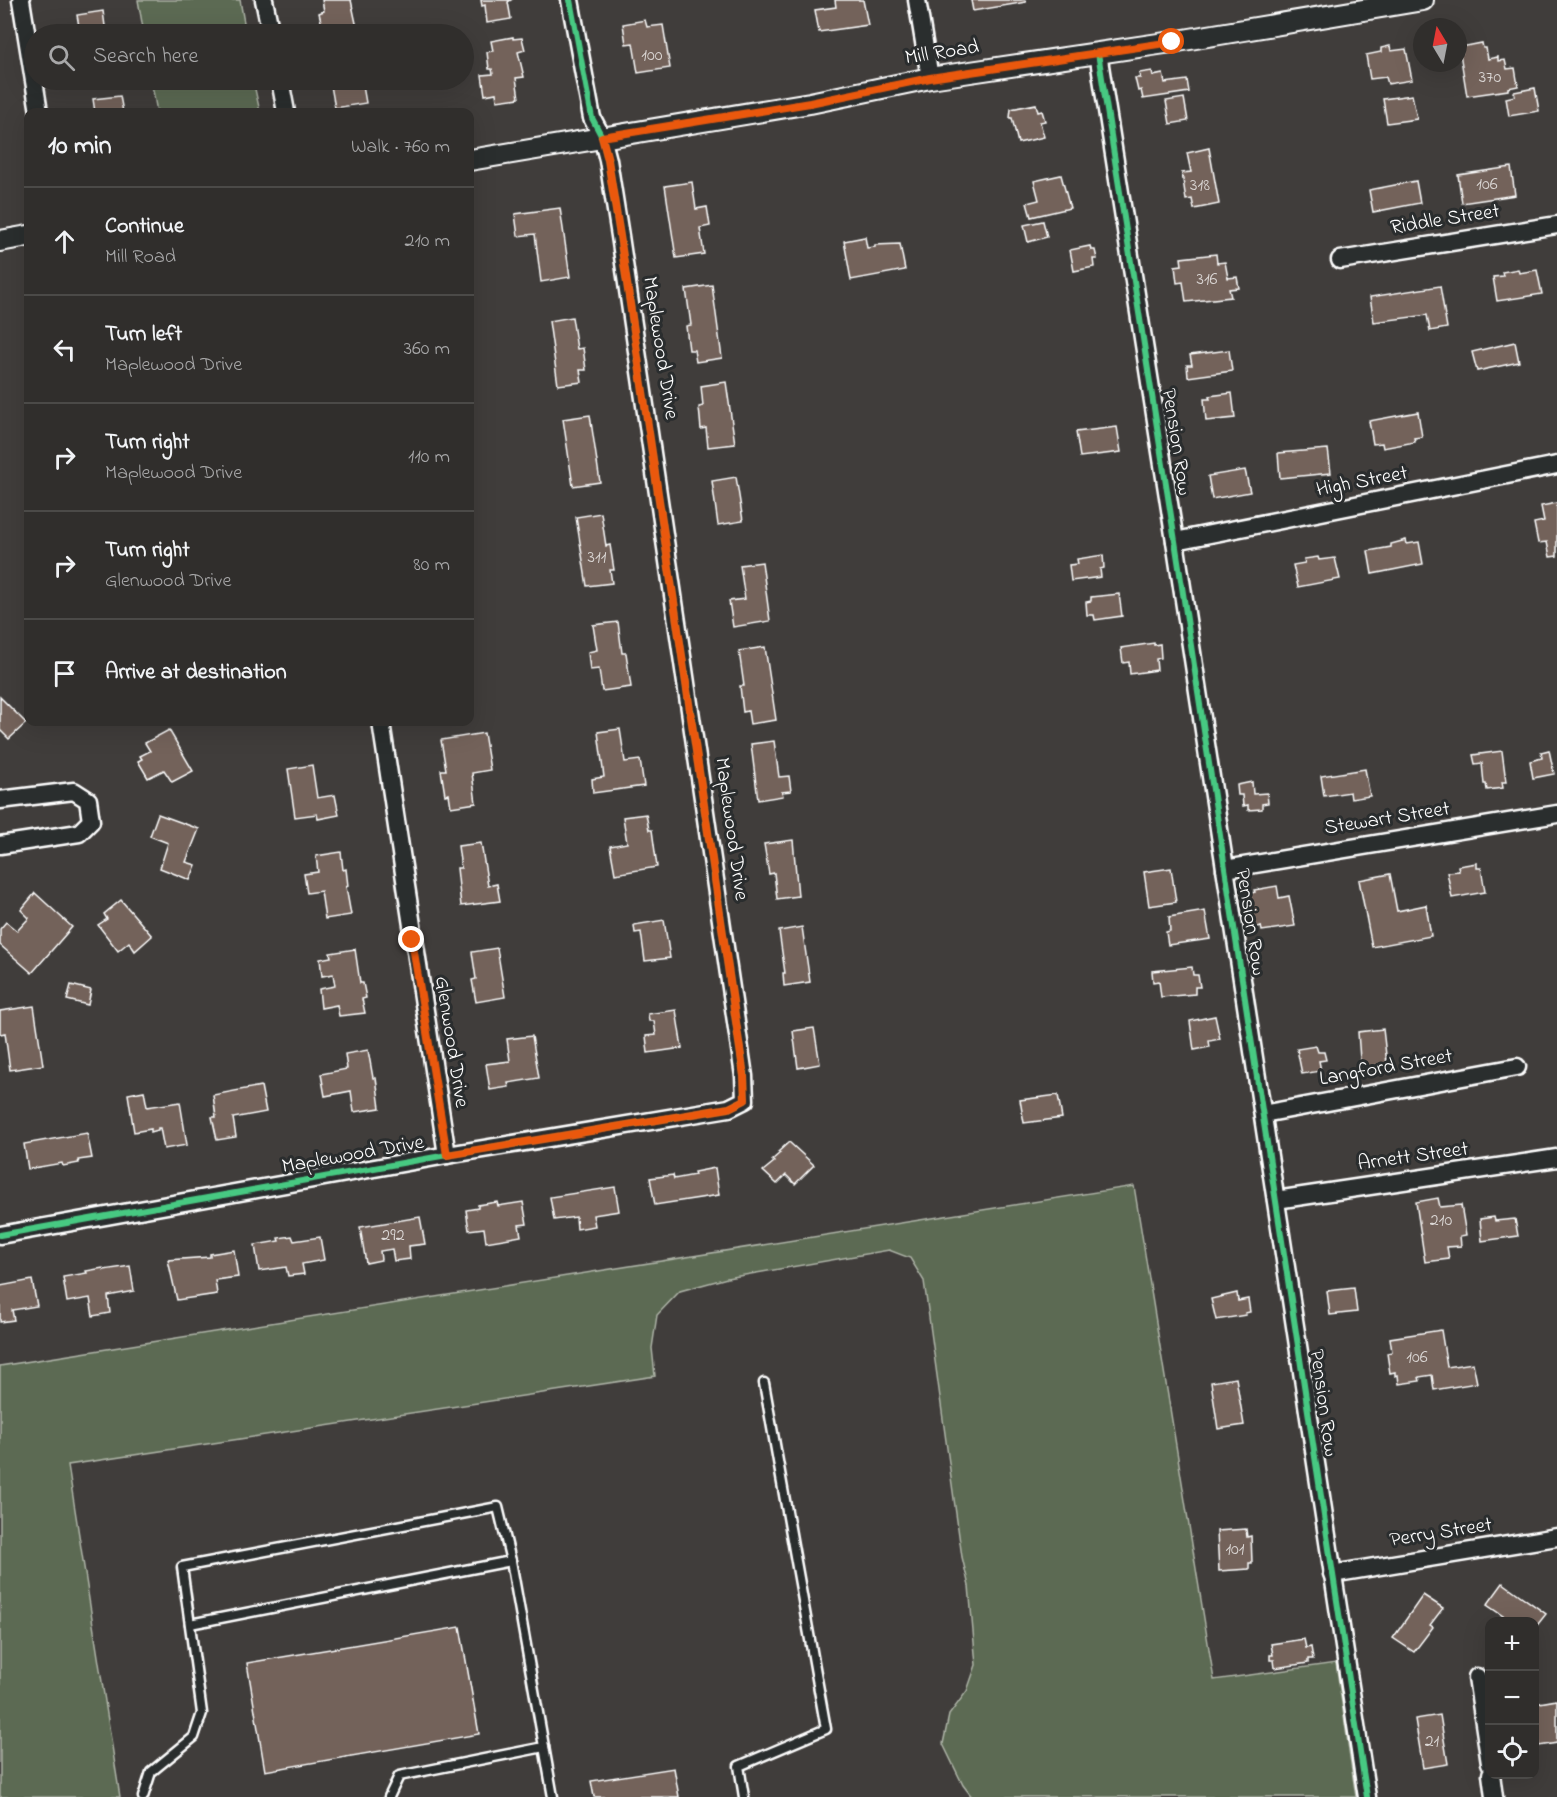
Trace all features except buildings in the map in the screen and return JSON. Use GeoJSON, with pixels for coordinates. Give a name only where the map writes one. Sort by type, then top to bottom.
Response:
{"type":"FeatureCollection","features":[{"type":"Feature","properties":{"kind":"street"},"geometry":{"type":"LineString","coordinates":[[21,0],[25,24]]}},
{"type":"Feature","properties":{"kind":"street"},"geometry":{"type":"LineString","coordinates":[[264,0],[269,24]]}},
{"type":"Feature","properties":{"kind":"street"},"geometry":{"type":"LineString","coordinates":[[570,0],[592,118],[602,137]]}},
{"type":"Feature","properties":{"kind":"street"},"geometry":{"type":"LineString","coordinates":[[917,0],[930,78]]}},
{"type":"Feature","properties":{"kind":"street","name":"Mill Road"},"geometry":{"type":"LineString","coordinates":[[474,159],[810,103],[930,78],[1423,0]]}},
{"type":"Feature","properties":{"kind":"street","name":"Pension Row"},"geometry":{"type":"LineString","coordinates":[[1098,53],[1367,1797]]}},
{"type":"Feature","properties":{"kind":"street"},"geometry":{"type":"LineString","coordinates":[[35,90],[38,108]]}},
{"type":"Feature","properties":{"kind":"street"},"geometry":{"type":"LineString","coordinates":[[282,90],[285,108]]}},
{"type":"Feature","properties":{"kind":"street","name":"Maplewood Drive"},"geometry":{"type":"LineString","coordinates":[[0,1234],[729,1108],[745,1100],[744,1076],[688,690],[608,160],[602,137]]}},
{"type":"Feature","properties":{"kind":"street","name":"Riddle Street"},"geometry":{"type":"LineString","coordinates":[[1340,260],[1557,225]]}},
{"type":"Feature","properties":{"kind":"street"},"geometry":{"type":"LineString","coordinates":[[0,241],[24,237]]}},
{"type":"Feature","properties":{"kind":"street","name":"High Street"},"geometry":{"type":"LineString","coordinates":[[1175,541],[1557,465]]}},
{"type":"Feature","properties":{"kind":"street","name":"Glenwood Drive"},"geometry":{"type":"LineString","coordinates":[[382,726],[447,1155]]}},
{"type":"Feature","properties":{"kind":"street"},"geometry":{"type":"LineString","coordinates":[[0,800],[74,791],[88,800],[92,821],[79,833],[0,845]]}},
{"type":"Feature","properties":{"kind":"street","name":"Stewart Street"},"geometry":{"type":"LineString","coordinates":[[1224,868],[1557,814]]}},
{"type":"Feature","properties":{"kind":"street","name":"Langford Street"},"geometry":{"type":"LineString","coordinates":[[1263,1114],[1517,1067]]}},
{"type":"Feature","properties":{"kind":"street","name":"Arnett Street"},"geometry":{"type":"LineString","coordinates":[[1276,1200],[1557,1158]]}},
{"type":"Feature","properties":{"kind":"street","name":"Perry Street"},"geometry":{"type":"LineString","coordinates":[[1332,1574],[1557,1537]]}},
{"type":"Feature","properties":{"kind":"street"},"geometry":{"type":"LineString","coordinates":[[1477,1677],[1485,1730]]}},
{"type":"Feature","properties":{"kind":"street"},"geometry":{"type":"LineString","coordinates":[[1492,1779],[1494,1797]]}},
{"type":"Feature","properties":{"kind":"lane"},"geometry":{"type":"LineString","coordinates":[[744,1797],[739,1766],[826,1729],[764,1383]]}},
{"type":"Feature","properties":{"kind":"lane"},"geometry":{"type":"LineString","coordinates":[[143,1797],[151,1772],[194,1737],[202,1713],[182,1567],[498,1507],[511,1561],[553,1797]]}},
{"type":"Feature","properties":{"kind":"lane"},"geometry":{"type":"LineString","coordinates":[[189,1624],[511,1561]]}},
{"type":"Feature","properties":{"kind":"lane"},"geometry":{"type":"LineString","coordinates":[[389,1797],[399,1776],[544,1747]]}},
{"type":"Feature","properties":{"kind":"green space"},"geometry":{"type":"Polygon","coordinates":[[[138,0],[240,0],[244,24],[142,24],[138,0]]]}},
{"type":"Feature","properties":{"kind":"green space"},"geometry":{"type":"Polygon","coordinates":[[[153,90],[255,90],[259,108],[156,108],[153,90]]]}},
{"type":"Feature","properties":{"kind":"green space"},"geometry":{"type":"Polygon","coordinates":[[[1134,1186],[1214,1680],[1336,1663],[1356,1797],[972,1797],[963,1785],[943,1744],[949,1715],[967,1691],[976,1665],[969,1586],[962,1557],[924,1281],[910,1258],[889,1250],[727,1278],[680,1291],[657,1315],[652,1348],[655,1376],[68,1465],[120,1797],[0,1797],[0,1366],[1134,1186]]]}},
{"type":"Feature","properties":{"kind":"cycle path"},"geometry":{"type":"LineString","coordinates":[[0,1235],[447,1155],[729,1108],[745,1100],[744,1076],[608,160],[602,137],[592,118],[570,0]]}},
{"type":"Feature","properties":{"kind":"cycle path"},"geometry":{"type":"LineString","coordinates":[[1098,53],[1367,1797]]}},
{"type":"Feature","properties":{"kind":"route"},"geometry":{"type":"LineString","coordinates":[[412,940],[447,1155],[729,1108],[745,1100],[744,1076],[692,713],[620,236],[602,137],[810,103],[930,78],[1172,42]]}}]}
